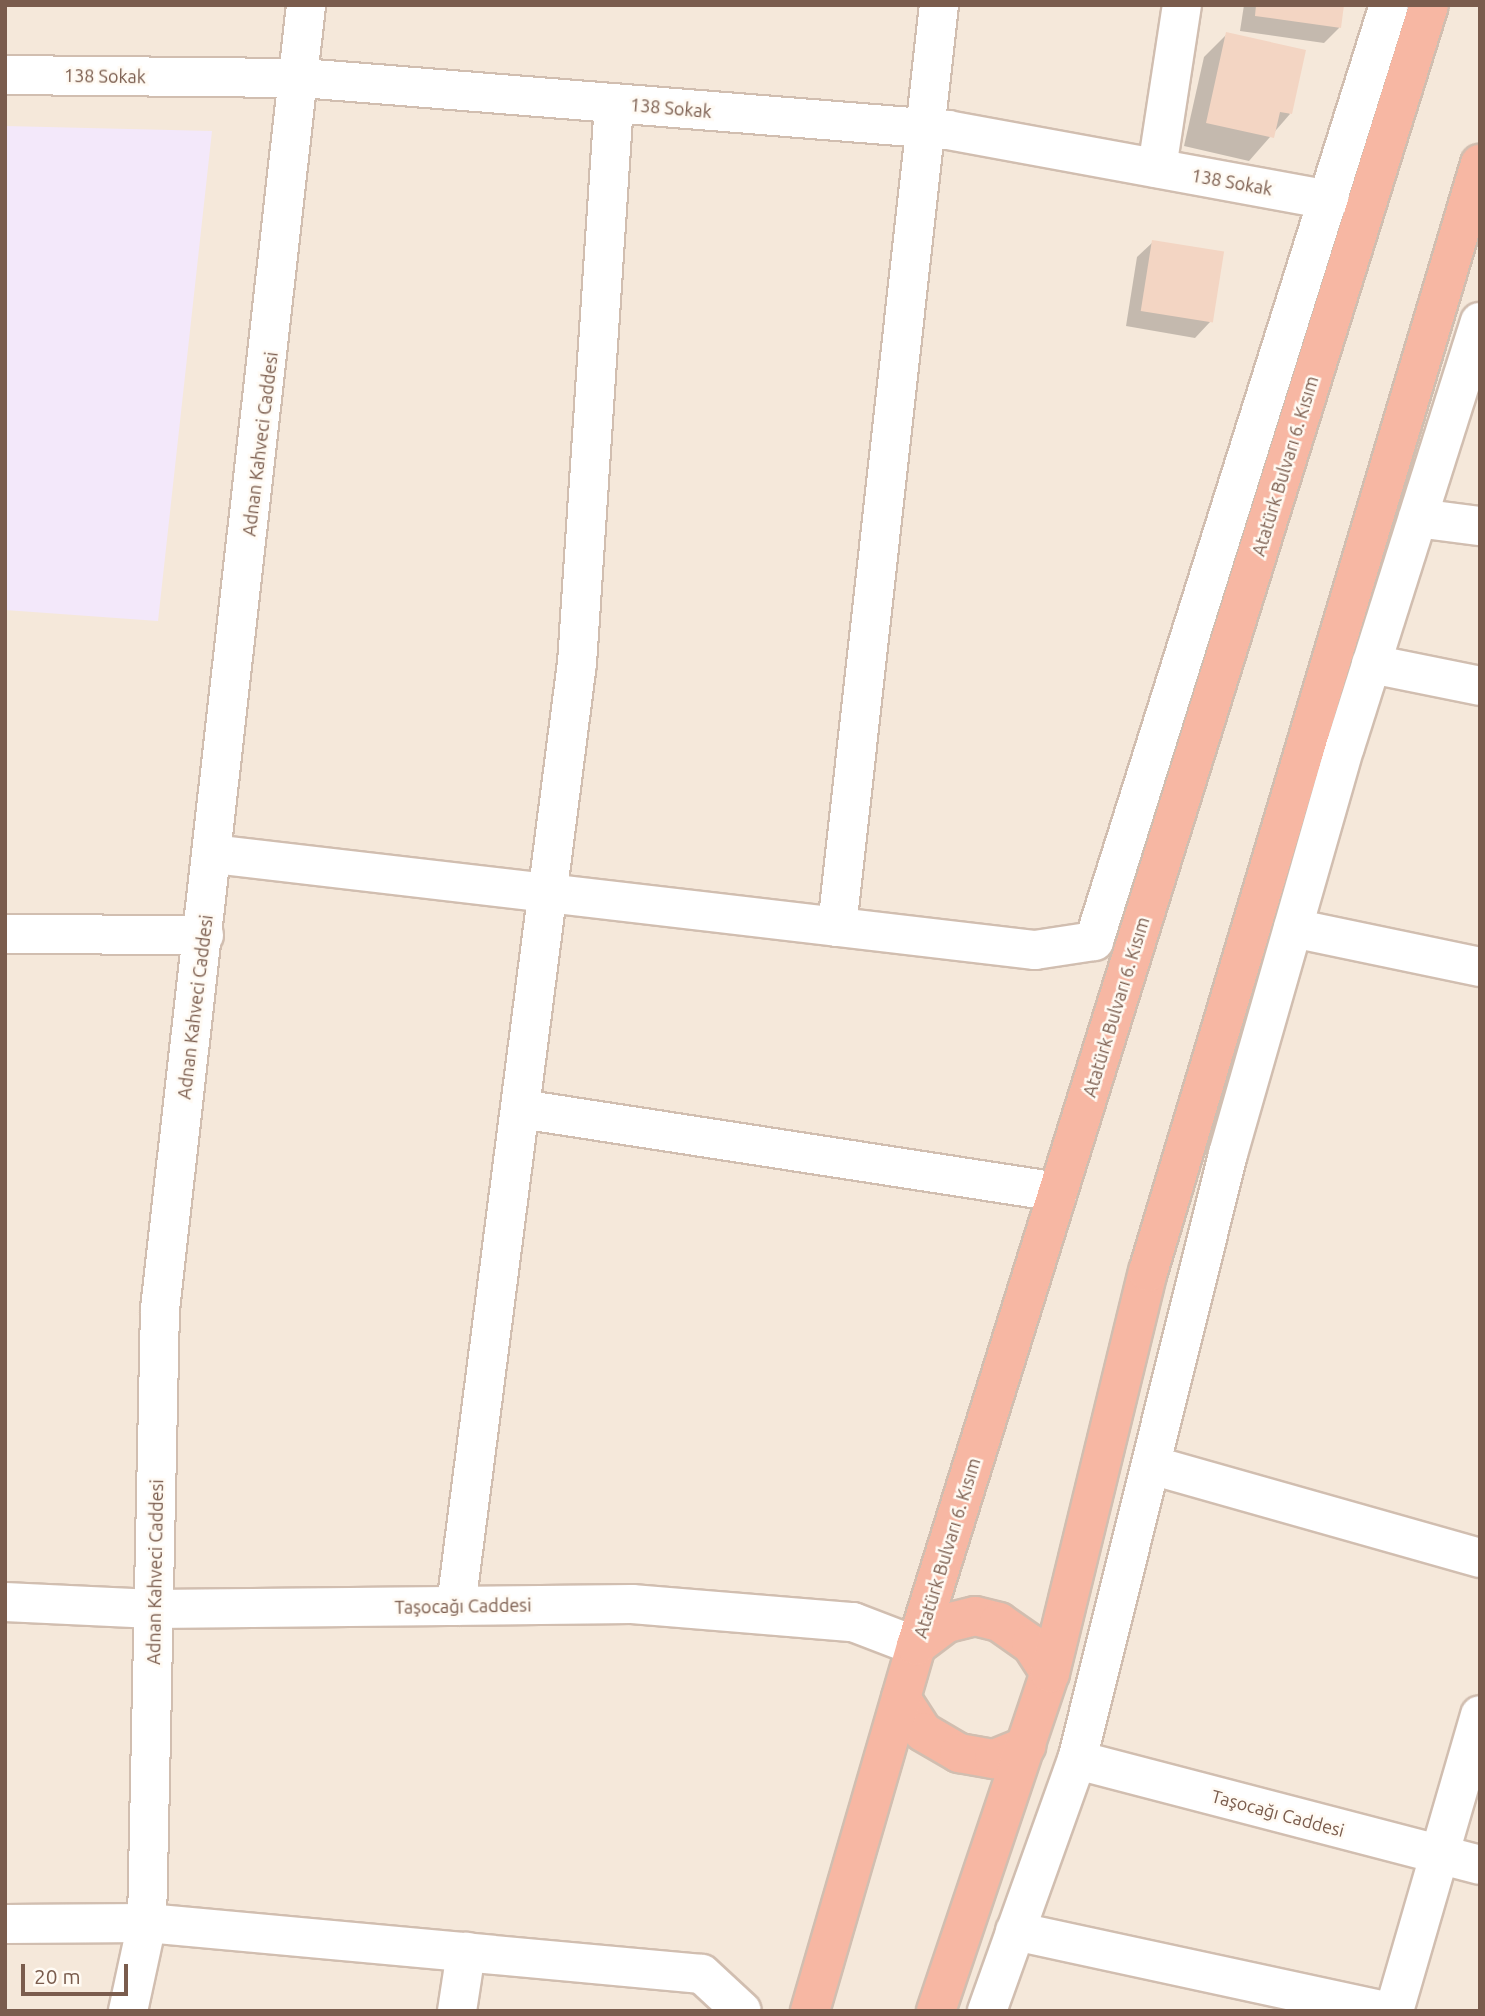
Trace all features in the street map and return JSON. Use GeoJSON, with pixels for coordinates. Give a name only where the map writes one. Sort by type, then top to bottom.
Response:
{"type":"FeatureCollection","features":[{"type":"Feature","properties":{"kind":"highway","name":"Atatürk Bulvarı 6. Kısım"},"geometry":{"type":"LineString","coordinates":[[810,2011],[916,1646],[1429,5]]}},
{"type":"Feature","properties":{"kind":"highway"},"geometry":{"type":"LineString","coordinates":[[936,2011],[1050,1673],[1148,1272],[1480,164]]}},
{"type":"Feature","properties":{"kind":"highway"},"geometry":{"type":"LineString","coordinates":[[916,1646],[947,1623],[975,1616],[999,1622],[1031,1644],[1050,1673]]}},
{"type":"Feature","properties":{"kind":"highway"},"geometry":{"type":"LineString","coordinates":[[901,1698],[923,1732],[959,1753],[994,1759],[1027,1745]]}},
{"type":"Feature","properties":{"kind":"street","name":"Adnan Kahveci Caddesi"},"geometry":{"type":"LineString","coordinates":[[128,2011],[147,1923],[160,1309],[302,78],[306,5]]}},
{"type":"Feature","properties":{"kind":"street"},"geometry":{"type":"LineString","coordinates":[[838,927],[875,541],[930,128],[939,5]]}},
{"type":"Feature","properties":{"kind":"street"},"geometry":{"type":"LineString","coordinates":[[1157,168],[1182,5]]}},
{"type":"Feature","properties":{"kind":"street"},"geometry":{"type":"LineString","coordinates":[[213,854],[1035,950],[1094,941],[1330,200],[1389,5]]}},
{"type":"Feature","properties":{"kind":"street","name":"138 Sokak"},"geometry":{"type":"LineString","coordinates":[[5,75],[302,78],[930,128],[1330,200]]}},
{"type":"Feature","properties":{"kind":"street"},"geometry":{"type":"LineString","coordinates":[[456,1606],[550,893],[577,663],[614,103]]}},
{"type":"Feature","properties":{"kind":"street"},"geometry":{"type":"LineString","coordinates":[[987,2011],[1077,1760],[1151,1465],[1293,928],[1371,664],[1418,518],[1473,368],[1480,322]]}},
{"type":"Feature","properties":{"kind":"street"},"geometry":{"type":"LineString","coordinates":[[1418,518],[1480,526]]}},
{"type":"Feature","properties":{"kind":"street"},"geometry":{"type":"LineString","coordinates":[[1371,664],[1480,687]]}},
{"type":"Feature","properties":{"kind":"street"},"geometry":{"type":"LineString","coordinates":[[1293,928],[1480,967]]}},
{"type":"Feature","properties":{"kind":"street"},"geometry":{"type":"LineString","coordinates":[[5,934],[204,935]]}},
{"type":"Feature","properties":{"kind":"street"},"geometry":{"type":"LineString","coordinates":[[521,1110],[1058,1192]]}},
{"type":"Feature","properties":{"kind":"street"},"geometry":{"type":"LineString","coordinates":[[1151,1465],[1480,1558]]}},
{"type":"Feature","properties":{"kind":"street","name":"Taşocağı Caddesi"},"geometry":{"type":"LineString","coordinates":[[5,1602],[154,1609],[632,1604],[853,1622],[916,1646]]}},
{"type":"Feature","properties":{"kind":"street"},"geometry":{"type":"LineString","coordinates":[[1394,2011],[1462,1860],[1480,1716]]}},
{"type":"Feature","properties":{"kind":"street","name":"Taşocağı Caddesi"},"geometry":{"type":"LineString","coordinates":[[1077,1760],[1462,1860]]}},
{"type":"Feature","properties":{"kind":"street"},"geometry":{"type":"LineString","coordinates":[[5,1924],[147,1923],[702,1974],[742,2011]]}},
{"type":"Feature","properties":{"kind":"street"},"geometry":{"type":"LineString","coordinates":[[1015,1931],[1384,2011]]}},
{"type":"Feature","properties":{"kind":"street"},"geometry":{"type":"LineString","coordinates":[[457,2011],[466,1952]]}},
{"type":"Feature","properties":{"kind":"shaded area"},"geometry":{"type":"Polygon","coordinates":[[[5,5],[1480,5],[1480,2011],[5,2011],[5,5]]]}},
{"type":"Feature","properties":{"kind":"shaded area"},"geometry":{"type":"Polygon","coordinates":[[[5,126],[212,131],[158,621],[5,610],[5,126]]]}},
{"type":"Feature","properties":{"kind":"building"},"geometry":{"type":"Polygon","coordinates":[[[1256,5],[1344,5],[1341,28],[1255,16],[1256,5]]]}},
{"type":"Feature","properties":{"kind":"building"},"geometry":{"type":"Polygon","coordinates":[[[1226,32],[1306,50],[1292,114],[1280,112],[1274,138],[1206,123],[1226,32]]]}},
{"type":"Feature","properties":{"kind":"building"},"geometry":{"type":"Polygon","coordinates":[[[1152,240],[1224,251],[1213,323],[1141,311],[1152,240]]]}}]}
